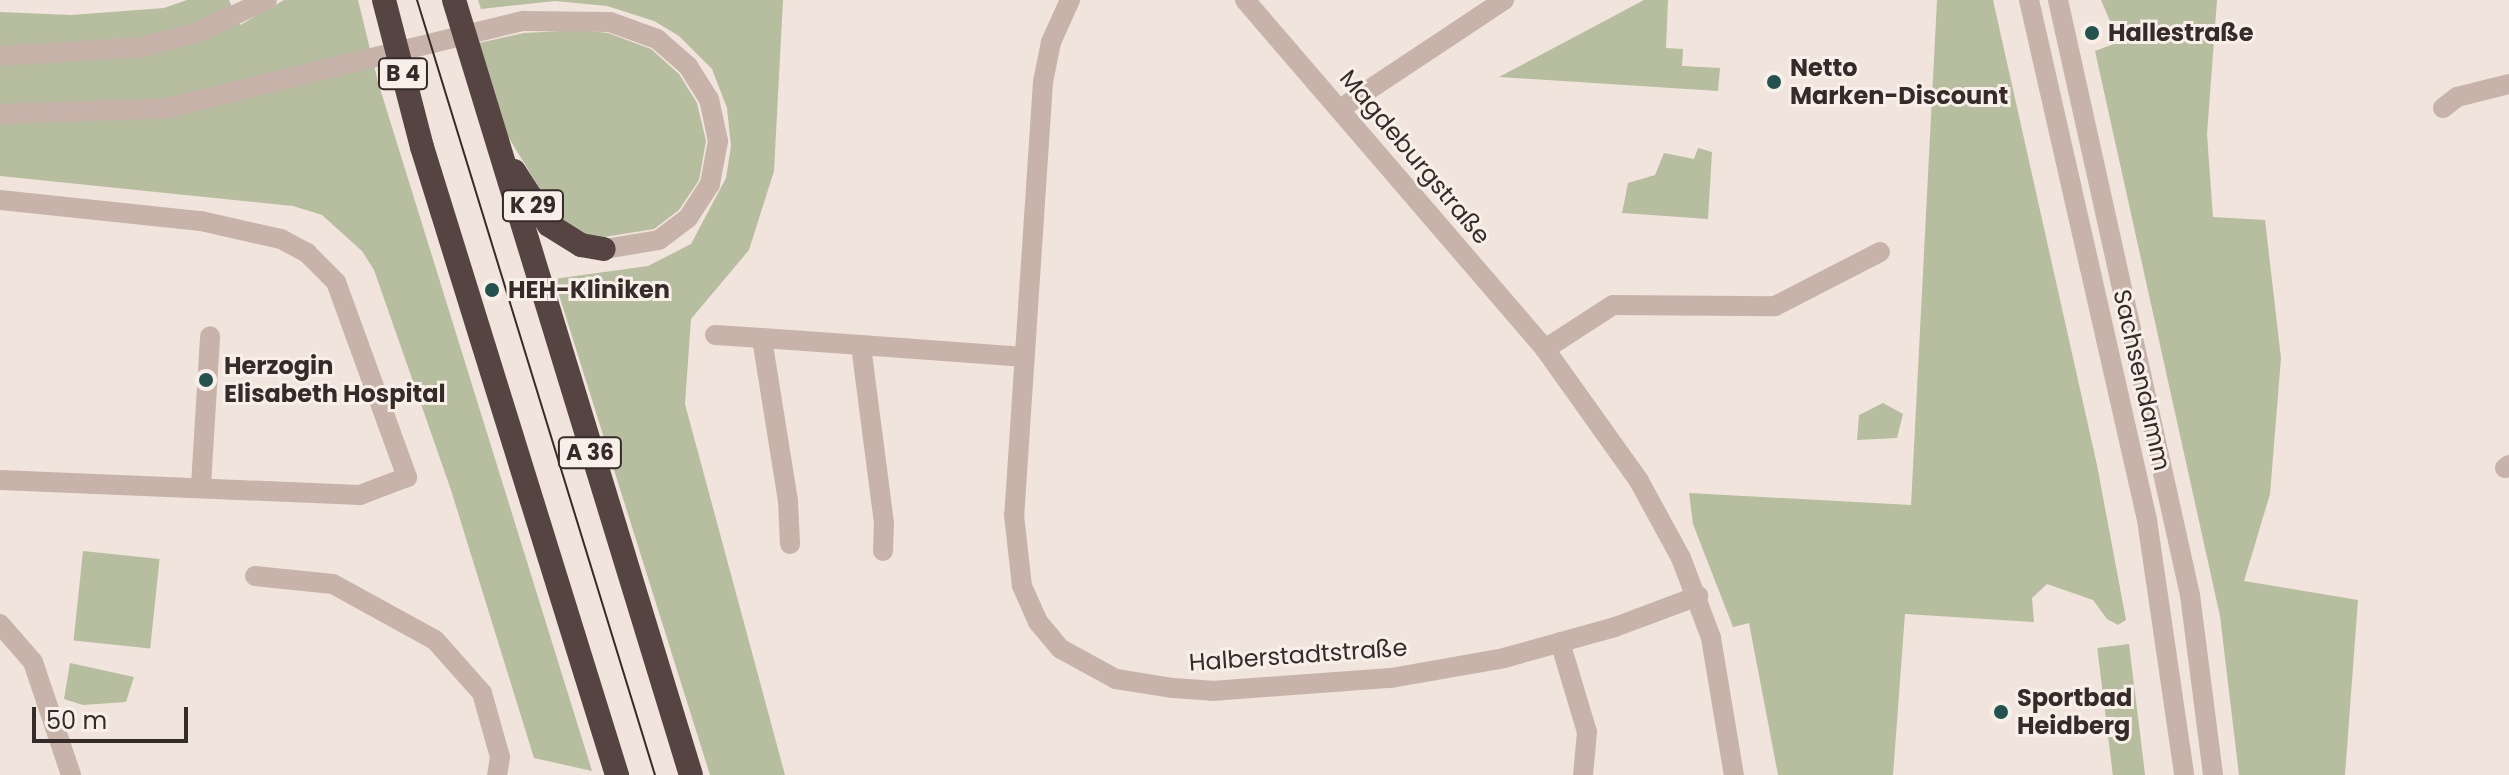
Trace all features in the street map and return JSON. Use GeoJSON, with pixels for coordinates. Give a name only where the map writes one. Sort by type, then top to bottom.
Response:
{"type":"FeatureCollection","features":[{"type":"Feature","properties":{"kind":"highway","name":"B 4"},"geometry":{"type":"LineString","coordinates":[[384,0],[422,147]]}},
{"type":"Feature","properties":{"kind":"highway"},"geometry":{"type":"LineString","coordinates":[[454,0],[491,131]]}},
{"type":"Feature","properties":{"kind":"highway","name":"A 36"},"geometry":{"type":"LineString","coordinates":[[491,131],[691,775]]}},
{"type":"Feature","properties":{"kind":"highway","name":"K 29"},"geometry":{"type":"LineString","coordinates":[[491,131],[549,225],[581,245],[604,249]]}},
{"type":"Feature","properties":{"kind":"highway","name":"A 36"},"geometry":{"type":"LineString","coordinates":[[422,147],[617,775]]}},
{"type":"Feature","properties":{"kind":"street"},"geometry":{"type":"LineString","coordinates":[[0,56],[142,47],[195,33],[267,0]]}},
{"type":"Feature","properties":{"kind":"street","name":"Halberstadtstraße"},"geometry":{"type":"LineString","coordinates":[[1070,0],[1051,42],[1043,82],[1014,515],[1017,566],[1043,630],[1095,672],[1173,688],[1257,688],[1391,678],[1560,642],[1698,596]]}},
{"type":"Feature","properties":{"kind":"street","name":"Magdeburgstraße"},"geometry":{"type":"LineString","coordinates":[[1245,0],[1545,349],[1639,481],[1698,596],[1720,676],[1734,775]]}},
{"type":"Feature","properties":{"kind":"street"},"geometry":{"type":"LineString","coordinates":[[1340,109],[1504,0]]}},
{"type":"Feature","properties":{"kind":"street","name":"Sachsendamm"},"geometry":{"type":"LineString","coordinates":[[2029,0],[2147,520],[2184,775]]}},
{"type":"Feature","properties":{"kind":"street","name":"Sachsendamm"},"geometry":{"type":"LineString","coordinates":[[2058,0],[2190,595],[2213,775]]}},
{"type":"Feature","properties":{"kind":"street","name":"K 29"},"geometry":{"type":"LineString","coordinates":[[0,114],[168,108],[331,71],[523,21],[581,18],[634,29],[674,51],[709,99],[718,141],[715,168],[700,201],[688,218],[659,240],[604,249]]}},
{"type":"Feature","properties":{"kind":"street"},"geometry":{"type":"LineString","coordinates":[[2443,108],[2457,97],[2509,84]]}},
{"type":"Feature","properties":{"kind":"street"},"geometry":{"type":"LineString","coordinates":[[0,200],[201,221],[215,228],[258,233],[307,253],[336,282],[407,477],[360,495],[201,485],[0,480]]}},
{"type":"Feature","properties":{"kind":"street"},"geometry":{"type":"LineString","coordinates":[[1545,349],[1613,305],[1775,306],[1880,252]]}},
{"type":"Feature","properties":{"kind":"street"},"geometry":{"type":"LineString","coordinates":[[715,335],[1024,357]]}},
{"type":"Feature","properties":{"kind":"street"},"geometry":{"type":"LineString","coordinates":[[201,485],[210,336]]}},
{"type":"Feature","properties":{"kind":"street"},"geometry":{"type":"LineString","coordinates":[[762,338],[788,501],[790,544]]}},
{"type":"Feature","properties":{"kind":"street"},"geometry":{"type":"LineString","coordinates":[[861,345],[883,551]]}},
{"type":"Feature","properties":{"kind":"street"},"geometry":{"type":"LineString","coordinates":[[255,576],[333,584],[403,618],[435,640],[482,693],[499,766]]}},
{"type":"Feature","properties":{"kind":"street"},"geometry":{"type":"LineString","coordinates":[[0,624],[33,662],[71,775]]}},
{"type":"Feature","properties":{"kind":"street"},"geometry":{"type":"LineString","coordinates":[[1560,642],[1587,732],[1583,775]]}},
{"type":"Feature","properties":{"kind":"green space"},"geometry":{"type":"Polygon","coordinates":[[[187,0],[229,0],[240,25],[284,0],[358,0],[378,82],[592,771],[534,758],[451,490],[374,270],[362,251],[322,215],[293,206],[0,176],[0,12],[71,15],[164,8],[187,0]]]}},
{"type":"Feature","properties":{"kind":"green space"},"geometry":{"type":"Polygon","coordinates":[[[478,0],[783,0],[774,171],[749,250],[691,319],[685,404],[785,775],[710,775],[554,279],[648,266],[691,244],[726,178],[731,146],[727,108],[712,69],[679,36],[654,21],[607,6],[555,1],[481,9],[478,0]]]}},
{"type":"Feature","properties":{"kind":"green space"},"geometry":{"type":"Polygon","coordinates":[[[1644,0],[1668,0],[1666,48],[1683,49],[1682,66],[1720,68],[1718,91],[1499,77],[1644,0]]]}},
{"type":"Feature","properties":{"kind":"green space"},"geometry":{"type":"Polygon","coordinates":[[[1937,0],[1993,0],[2097,465],[2126,620],[2118,625],[2107,619],[2093,600],[2047,584],[2032,598],[2034,622],[1905,614],[1893,775],[1778,775],[1749,623],[1733,627],[1693,524],[1689,493],[1911,505],[1937,0]]]}},
{"type":"Feature","properties":{"kind":"green space"},"geometry":{"type":"Polygon","coordinates":[[[2101,0],[2217,0],[2207,134],[2213,217],[2265,220],[2281,358],[2270,494],[2244,581],[2358,600],[2345,775],[2239,775],[2220,616],[2095,51],[2119,42],[2101,0]]]}},
{"type":"Feature","properties":{"kind":"green space"},"geometry":{"type":"Polygon","coordinates":[[[581,30],[608,33],[651,49],[679,74],[697,103],[706,141],[699,180],[679,210],[654,229],[604,237],[585,234],[557,217],[501,125],[479,43],[524,33],[581,30]]]}},
{"type":"Feature","properties":{"kind":"green space"},"geometry":{"type":"Polygon","coordinates":[[[1698,148],[1712,152],[1708,219],[1622,213],[1628,183],[1655,175],[1664,153],[1694,159],[1698,148]]]}},
{"type":"Feature","properties":{"kind":"green space"},"geometry":{"type":"Polygon","coordinates":[[[1883,403],[1903,414],[1897,438],[1857,440],[1859,415],[1883,403]]]}},
{"type":"Feature","properties":{"kind":"green space"},"geometry":{"type":"Polygon","coordinates":[[[83,551],[160,559],[150,649],[74,641],[83,551]]]}},
{"type":"Feature","properties":{"kind":"green space"},"geometry":{"type":"Polygon","coordinates":[[[2129,644],[2145,775],[2113,775],[2097,648],[2129,644]]]}},
{"type":"Feature","properties":{"kind":"green space"},"geometry":{"type":"Polygon","coordinates":[[[70,663],[134,677],[126,702],[83,705],[64,699],[70,663]]]}},
{"type":"Feature","properties":{"kind":"tram line"},"geometry":{"type":"LineString","coordinates":[[417,0],[655,775]]}},
{"type":"Feature","properties":{"kind":"place","name":"Hallestraße"},"geometry":{"type":"Point","coordinates":[2092,33]}},
{"type":"Feature","properties":{"kind":"place","name":"Netto Marken-Discount"},"geometry":{"type":"Point","coordinates":[1774,82]}},
{"type":"Feature","properties":{"kind":"place","name":"HEH-Kliniken"},"geometry":{"type":"Point","coordinates":[492,290]}},
{"type":"Feature","properties":{"kind":"place","name":"Herzogin Elisabeth Hospital"},"geometry":{"type":"Point","coordinates":[206,380]}},
{"type":"Feature","properties":{"kind":"place","name":"Sportbad Heidberg"},"geometry":{"type":"Point","coordinates":[2001,712]}}]}
